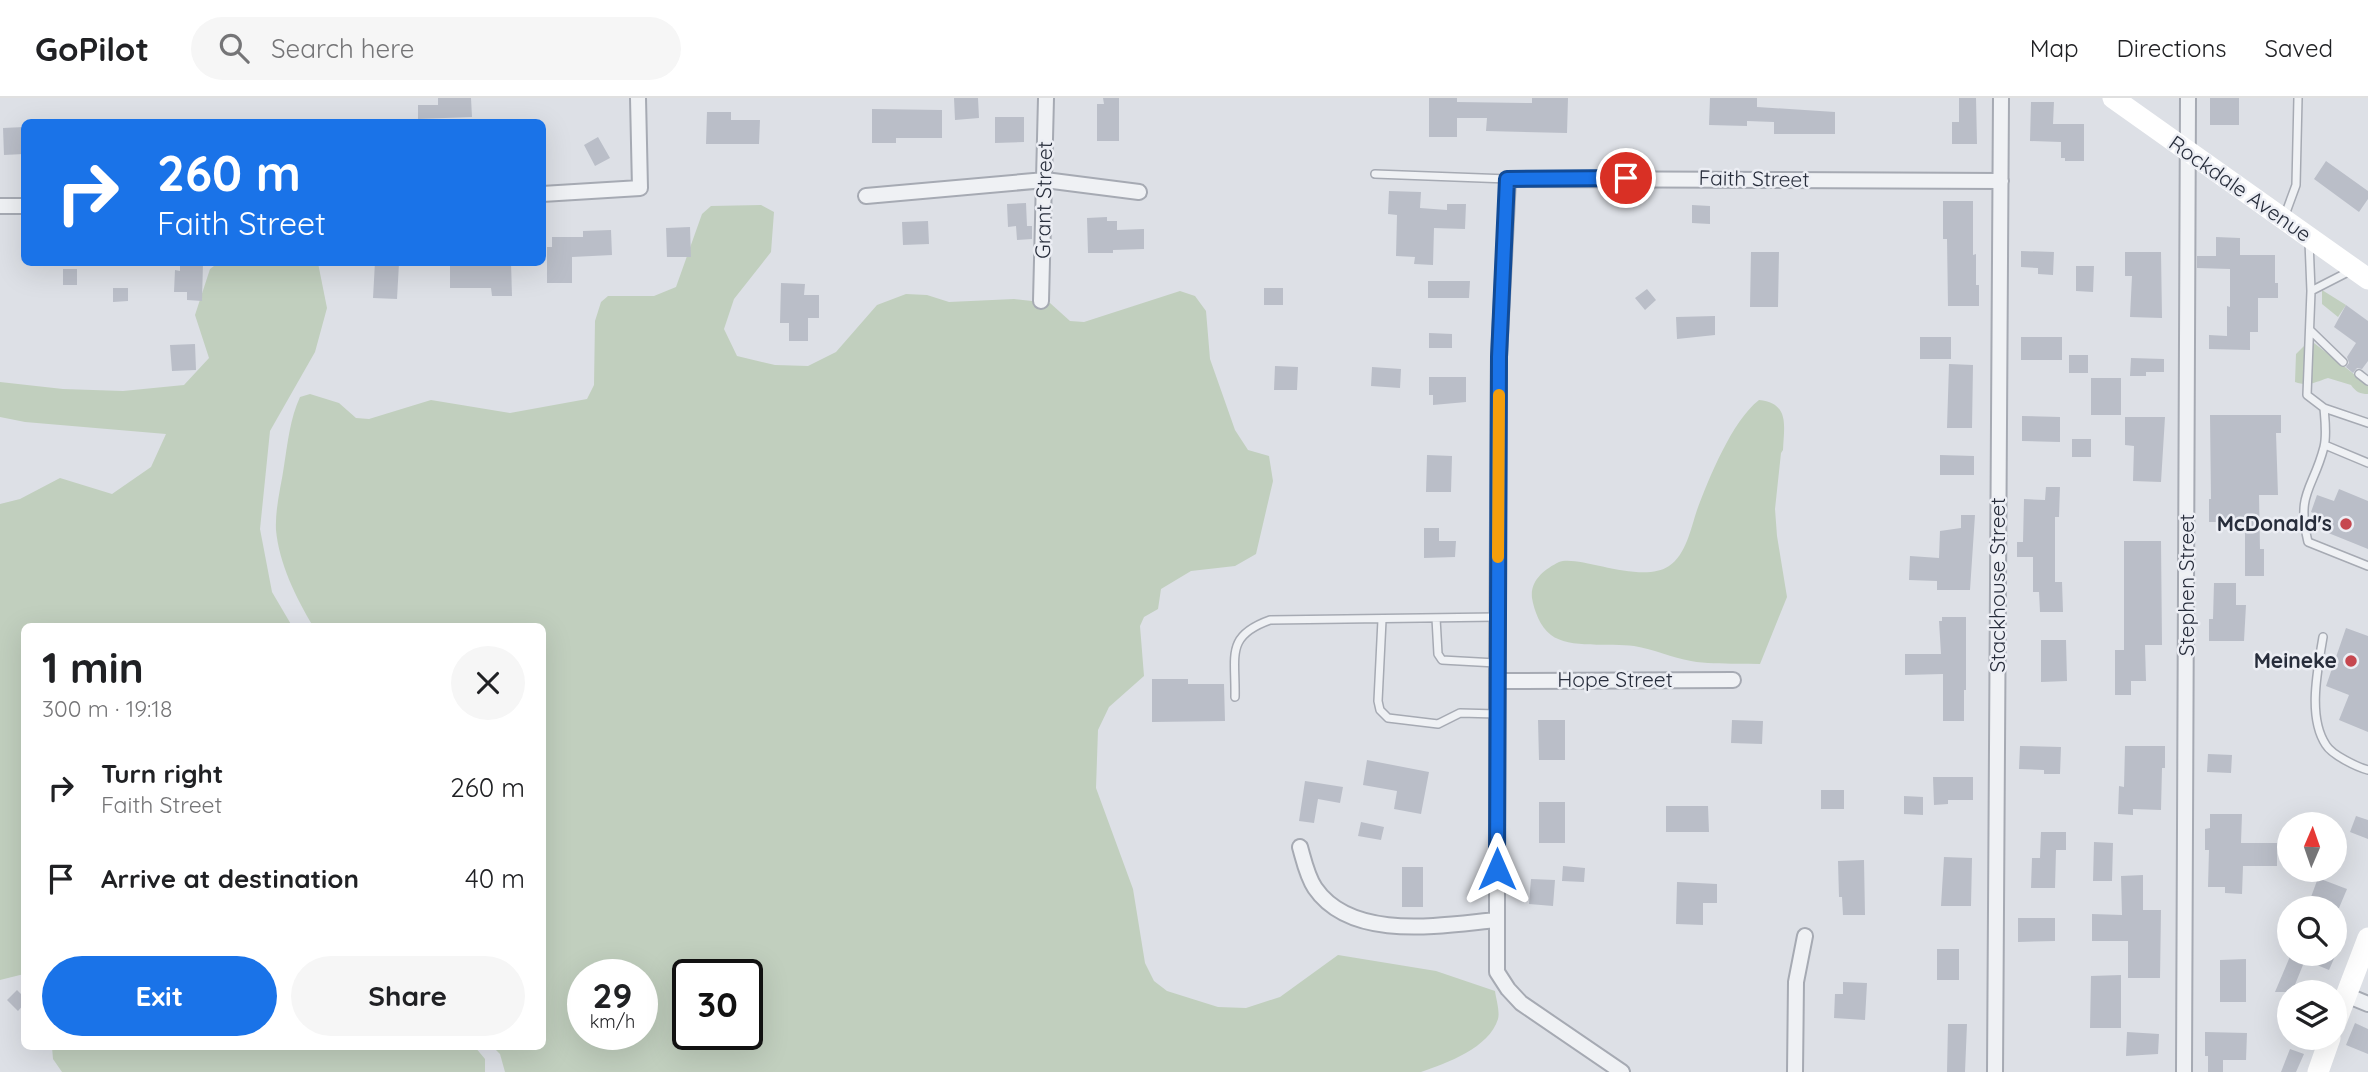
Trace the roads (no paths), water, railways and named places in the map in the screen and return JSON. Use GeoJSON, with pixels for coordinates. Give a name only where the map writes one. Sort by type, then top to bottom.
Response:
{"type":"FeatureCollection","features":[{"type":"Feature","properties":{"kind":"main road","name":"Rockdale Avenue"},"geometry":{"type":"LineString","coordinates":[[2113,98],[2361,274]]}},
{"type":"Feature","properties":{"kind":"main road"},"geometry":{"type":"LineString","coordinates":[[2347,992],[2368,938]]}},
{"type":"Feature","properties":{"kind":"main road"},"geometry":{"type":"LineString","coordinates":[[2318,1072],[2326,1050]]}},
{"type":"Feature","properties":{"kind":"street"},"geometry":{"type":"LineString","coordinates":[[546,194],[640,188],[638,98]]}},
{"type":"Feature","properties":{"kind":"street","name":"Grant Street"},"geometry":{"type":"LineString","coordinates":[[1041,302],[1046,98]]}},
{"type":"Feature","properties":{"kind":"street","name":"Stackhouse Street"},"geometry":{"type":"LineString","coordinates":[[1995,1072],[2001,98]]}},
{"type":"Feature","properties":{"kind":"street","name":"Stephen Street"},"geometry":{"type":"LineString","coordinates":[[2185,1072],[2188,98]]}},
{"type":"Feature","properties":{"kind":"street"},"geometry":{"type":"LineString","coordinates":[[1507,179],[1499,357],[1497,972],[1521,1003],[1622,1072]]}},
{"type":"Feature","properties":{"kind":"street","name":"Faith Street"},"geometry":{"type":"LineString","coordinates":[[1507,179],[2001,181]]}},
{"type":"Feature","properties":{"kind":"street"},"geometry":{"type":"LineString","coordinates":[[866,196],[1045,180],[1139,192]]}},
{"type":"Feature","properties":{"kind":"street"},"geometry":{"type":"LineString","coordinates":[[0,206],[21,205]]}},
{"type":"Feature","properties":{"kind":"street","name":"Hope Street"},"geometry":{"type":"LineString","coordinates":[[1496,681],[1733,680]]}},
{"type":"Feature","properties":{"kind":"street"},"geometry":{"type":"LineString","coordinates":[[1300,848],[1315,888],[1336,907],[1359,919],[1398,926],[1497,920]]}},
{"type":"Feature","properties":{"kind":"street"},"geometry":{"type":"LineString","coordinates":[[1795,1072],[1796,982],[1805,936]]}},
{"type":"Feature","properties":{"kind":"street"},"geometry":{"type":"LineString","coordinates":[[2347,995],[2368,1004]]}},
{"type":"Feature","properties":{"kind":"lane"},"geometry":{"type":"LineString","coordinates":[[2283,219],[2296,185],[2298,98]]}},
{"type":"Feature","properties":{"kind":"lane"},"geometry":{"type":"LineString","coordinates":[[1375,174],[1507,179]]}},
{"type":"Feature","properties":{"kind":"lane"},"geometry":{"type":"LineString","coordinates":[[2309,237],[2311,291],[2307,395],[2325,408],[2368,423]]}},
{"type":"Feature","properties":{"kind":"lane"},"geometry":{"type":"LineString","coordinates":[[2311,291],[2361,274]]}},
{"type":"Feature","properties":{"kind":"lane"},"geometry":{"type":"LineString","coordinates":[[2309,330],[2343,362]]}},
{"type":"Feature","properties":{"kind":"lane"},"geometry":{"type":"LineString","coordinates":[[2359,374],[2368,380]]}},
{"type":"Feature","properties":{"kind":"lane"},"geometry":{"type":"LineString","coordinates":[[2325,408],[2325,445],[2304,498],[2303,520],[2308,542],[2368,566]]}},
{"type":"Feature","properties":{"kind":"lane"},"geometry":{"type":"LineString","coordinates":[[2325,445],[2368,463]]}},
{"type":"Feature","properties":{"kind":"lane"},"geometry":{"type":"LineString","coordinates":[[1236,697],[1237,642],[1257,624],[1270,620],[1497,617]]}},
{"type":"Feature","properties":{"kind":"lane"},"geometry":{"type":"LineString","coordinates":[[1436,618],[1438,654],[1442,660],[1497,663]]}},
{"type":"Feature","properties":{"kind":"lane"},"geometry":{"type":"LineString","coordinates":[[1382,620],[1378,701],[1380,710],[1388,718],[1438,724],[1460,713],[1497,714]]}},
{"type":"Feature","properties":{"kind":"lane"},"geometry":{"type":"LineString","coordinates":[[2323,637],[2315,691],[2318,722],[2326,747],[2356,766],[2368,770]]}},
{"type":"Feature","properties":{"kind":"place","name":"McDonald's"},"geometry":{"type":"Point","coordinates":[2346,524]}},
{"type":"Feature","properties":{"kind":"place","name":"Meineke"},"geometry":{"type":"Point","coordinates":[2351,661]}}]}
